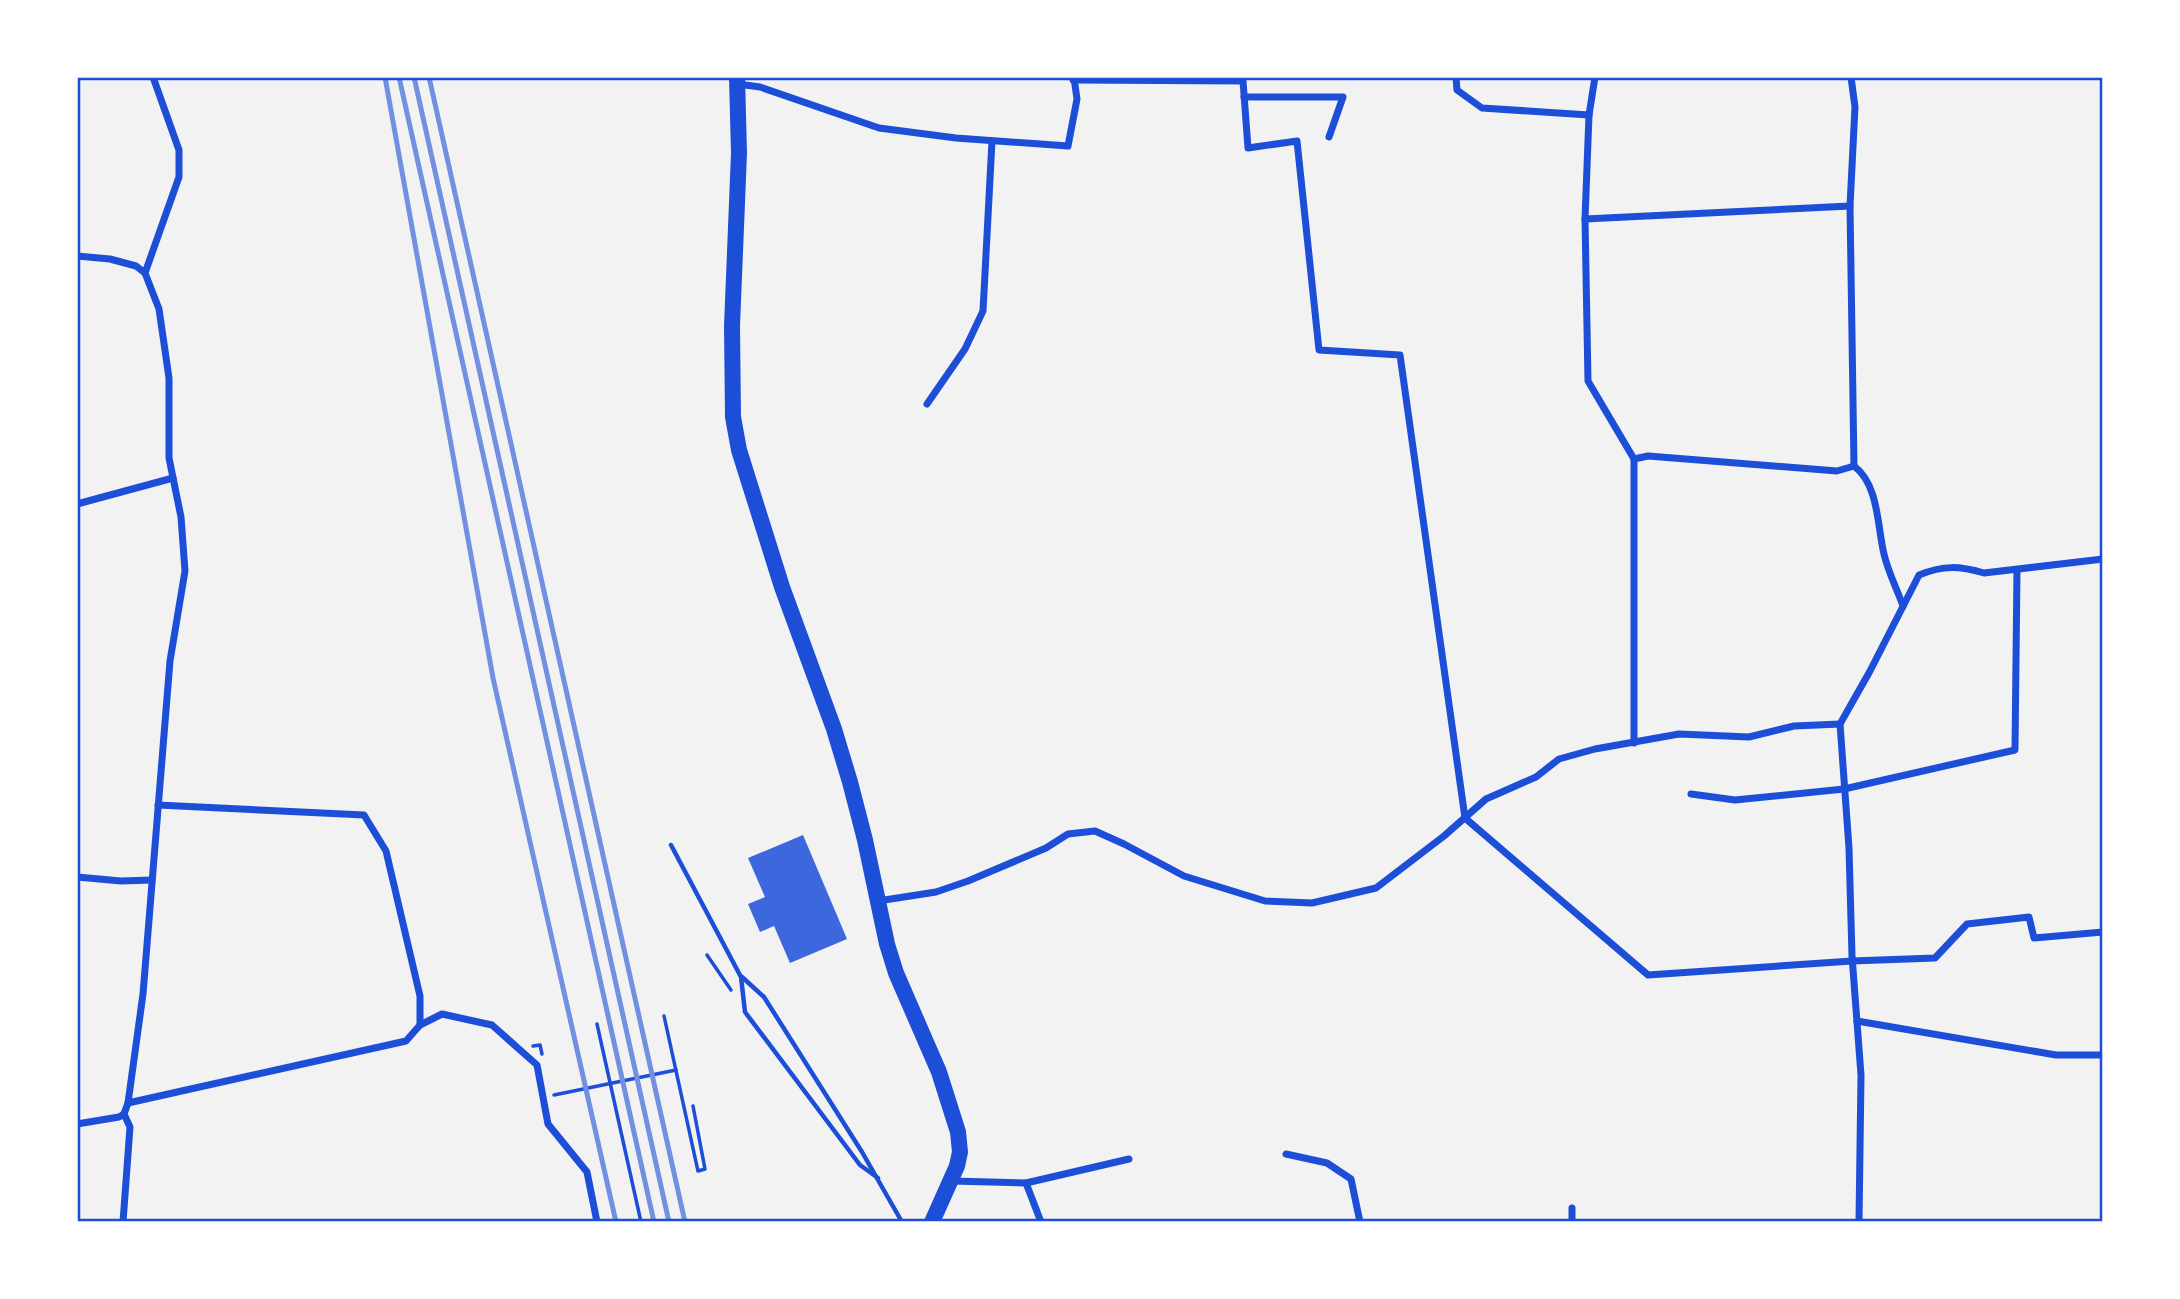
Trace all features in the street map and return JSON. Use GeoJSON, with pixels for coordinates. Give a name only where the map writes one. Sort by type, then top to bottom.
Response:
{"type":"FeatureCollection","features":[{"type":"Feature","properties":{"kind":"highway"},"geometry":{"type":"LineString","coordinates":[[738,80],[739,153],[731,369],[733,417],[738,450],[782,587],[838,742],[865,840],[887,944],[896,973],[939,1072],[958,1132],[960,1152],[952,1181],[932,1222]]}},
{"type":"Feature","properties":{"kind":"street"},"geometry":{"type":"LineString","coordinates":[[145,273],[179,177],[179,150],[153,77]]}},
{"type":"Feature","properties":{"kind":"street"},"geometry":{"type":"LineString","coordinates":[[1456,77],[1457,90],[1482,108],[1589,115]]}},
{"type":"Feature","properties":{"kind":"street"},"geometry":{"type":"LineString","coordinates":[[1595,77],[1589,115],[1585,219],[1588,381],[1634,459],[1634,743]]}},
{"type":"Feature","properties":{"kind":"street"},"geometry":{"type":"LineString","coordinates":[[1851,77],[1855,107],[1850,206],[1854,466]]}},
{"type":"Feature","properties":{"kind":"street"},"geometry":{"type":"LineString","coordinates":[[738,80],[879,128],[992,141],[1068,146],[1077,99],[1074,79],[1243,81],[1248,148],[1297,141],[1318,350],[1400,355],[1465,818],[1648,975],[1935,958],[1967,924],[2029,917],[2034,938],[2103,932]]}},
{"type":"Feature","properties":{"kind":"street"},"geometry":{"type":"LineString","coordinates":[[1244,97],[1343,97],[1329,137]]}},
{"type":"Feature","properties":{"kind":"street"},"geometry":{"type":"LineString","coordinates":[[927,404],[965,349],[983,311],[992,141]]}},
{"type":"Feature","properties":{"kind":"street"},"geometry":{"type":"LineString","coordinates":[[1585,219],[1850,206]]}},
{"type":"Feature","properties":{"kind":"street"},"geometry":{"type":"LineString","coordinates":[[77,256],[110,259],[136,266],[145,273],[159,309],[169,378],[169,458],[181,517],[185,571],[170,661],[143,994],[128,1103],[124,1114],[119,1117],[77,1124]]}},
{"type":"Feature","properties":{"kind":"street"},"geometry":{"type":"LineString","coordinates":[[1634,459],[1648,456],[1838,471],[1854,466]]}},
{"type":"Feature","properties":{"kind":"street"},"geometry":{"type":"LineString","coordinates":[[1854,466],[1862,472],[1873,496],[1884,557],[1903,606]]}},
{"type":"Feature","properties":{"kind":"street"},"geometry":{"type":"LineString","coordinates":[[77,504],[173,478]]}},
{"type":"Feature","properties":{"kind":"street"},"geometry":{"type":"LineString","coordinates":[[1859,1222],[1861,1075],[1852,961],[1840,724],[1919,575],[1939,567],[1966,568],[1984,573],[2103,559]]}},
{"type":"Feature","properties":{"kind":"street"},"geometry":{"type":"LineString","coordinates":[[1691,794],[1735,800],[1844,789],[2015,750],[2017,570]]}},
{"type":"Feature","properties":{"kind":"street"},"geometry":{"type":"LineString","coordinates":[[877,901],[936,892],[1046,848],[1068,834],[1095,831],[1185,876],[1265,901],[1312,903],[1376,888],[1406,867],[1486,799],[1536,777],[1559,759],[1595,749],[1679,734],[1749,737],[1794,726],[1840,724]]}},
{"type":"Feature","properties":{"kind":"street"},"geometry":{"type":"LineString","coordinates":[[158,805],[364,815],[386,851],[420,996],[420,1025]]}},
{"type":"Feature","properties":{"kind":"street"},"geometry":{"type":"LineString","coordinates":[[77,877],[121,881],[152,880]]}},
{"type":"Feature","properties":{"kind":"street"},"geometry":{"type":"LineString","coordinates":[[128,1103],[406,1041],[420,1025],[442,1014],[492,1025],[537,1065],[548,1124],[587,1172],[597,1222]]}},
{"type":"Feature","properties":{"kind":"street"},"geometry":{"type":"LineString","coordinates":[[1857,1021],[2056,1055],[2103,1055]]}},
{"type":"Feature","properties":{"kind":"street"},"geometry":{"type":"LineString","coordinates":[[123,1222],[130,1127],[124,1114]]}},
{"type":"Feature","properties":{"kind":"street"},"geometry":{"type":"LineString","coordinates":[[1286,1154],[1327,1163],[1351,1179],[1360,1222]]}},
{"type":"Feature","properties":{"kind":"street"},"geometry":{"type":"LineString","coordinates":[[952,1181],[1026,1183],[1129,1159]]}},
{"type":"Feature","properties":{"kind":"street"},"geometry":{"type":"LineString","coordinates":[[1026,1183],[1041,1222]]}},
{"type":"Feature","properties":{"kind":"street"},"geometry":{"type":"LineString","coordinates":[[1572,1222],[1573,1208]]}},
{"type":"Feature","properties":{"kind":"lane"},"geometry":{"type":"LineString","coordinates":[[671,845],[741,977],[746,1012],[860,1164],[878,1178]]}},
{"type":"Feature","properties":{"kind":"lane"},"geometry":{"type":"LineString","coordinates":[[741,977],[764,997],[878,1178],[902,1222]]}},
{"type":"Feature","properties":{"kind":"path"},"geometry":{"type":"LineString","coordinates":[[707,955],[746,1012]]}},
{"type":"Feature","properties":{"kind":"path"},"geometry":{"type":"LineString","coordinates":[[664,1016],[698,1171],[705,1169],[693,1106]]}},
{"type":"Feature","properties":{"kind":"path"},"geometry":{"type":"LineString","coordinates":[[597,1024],[641,1222]]}},
{"type":"Feature","properties":{"kind":"path"},"geometry":{"type":"LineString","coordinates":[[551,1096],[676,1070]]}},
{"type":"Feature","properties":{"kind":"building"},"geometry":{"type":"Polygon","coordinates":[[[803,835],[847,939],[790,963],[774,926],[760,932],[748,904],[765,897],[748,858],[803,835]]]}},
{"type":"Feature","properties":{"kind":"railway"},"geometry":{"type":"LineString","coordinates":[[385,77],[493,678],[616,1222]]}},
{"type":"Feature","properties":{"kind":"railway"},"geometry":{"type":"LineString","coordinates":[[399,77],[654,1222]]}},
{"type":"Feature","properties":{"kind":"railway"},"geometry":{"type":"LineString","coordinates":[[414,77],[669,1222]]}},
{"type":"Feature","properties":{"kind":"railway"},"geometry":{"type":"LineString","coordinates":[[429,77],[685,1222]]}}]}
